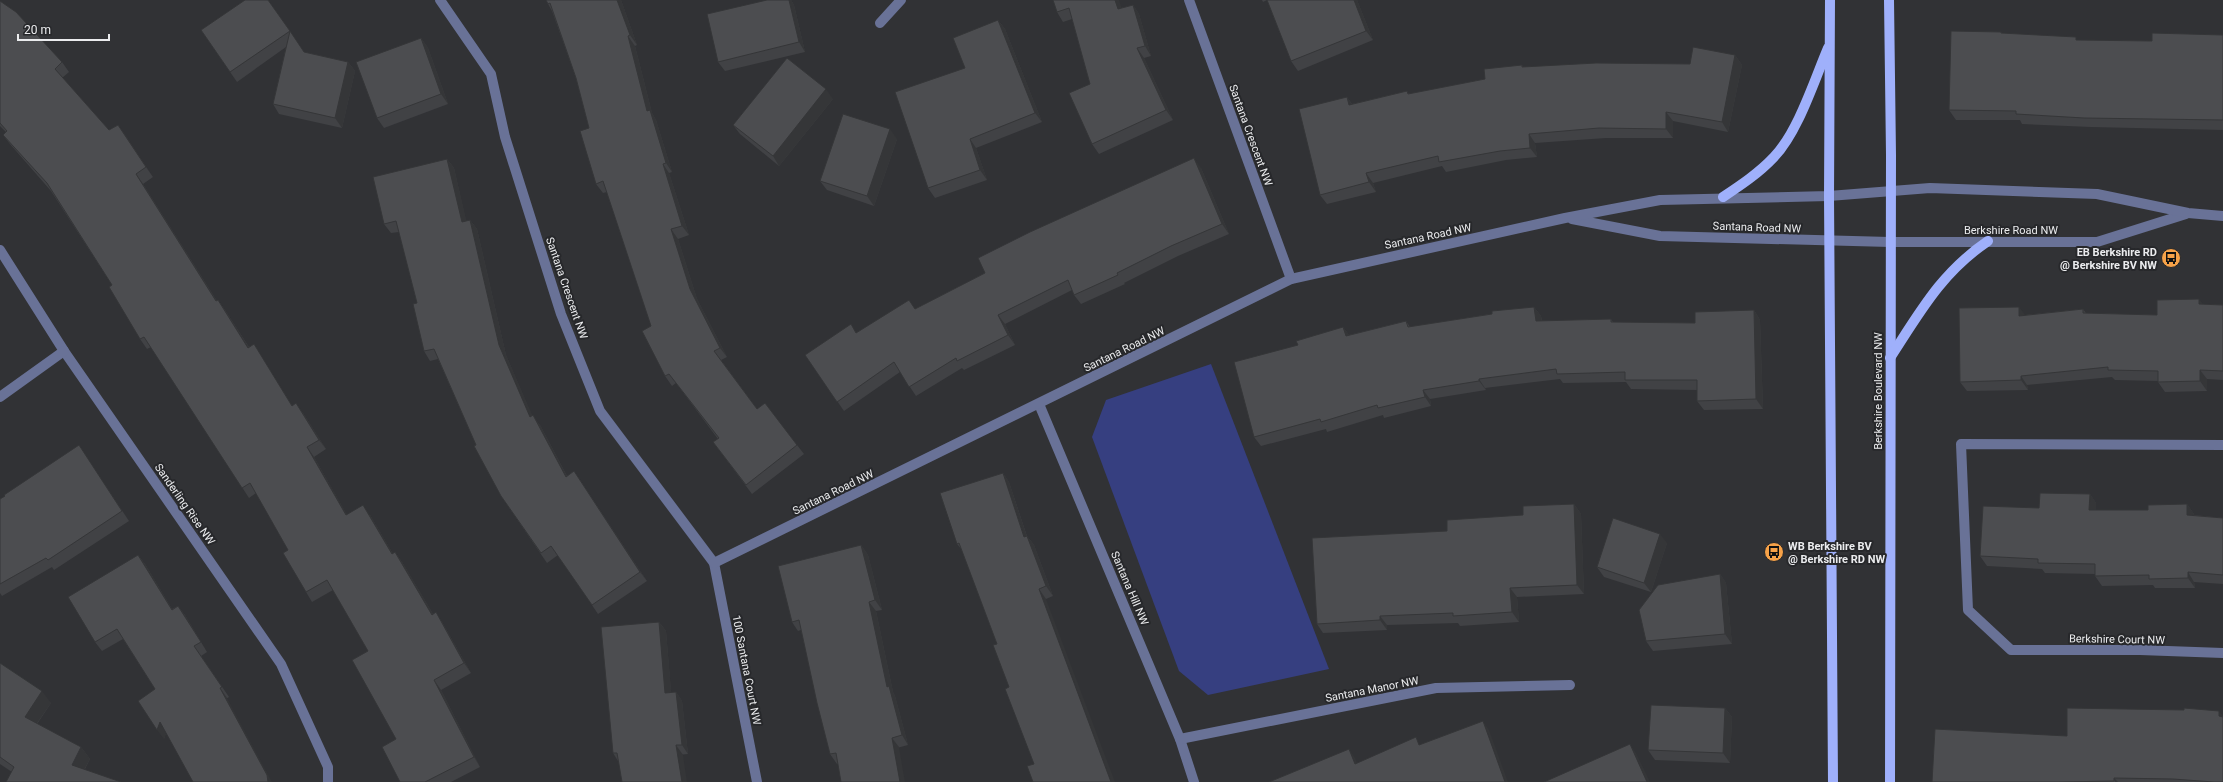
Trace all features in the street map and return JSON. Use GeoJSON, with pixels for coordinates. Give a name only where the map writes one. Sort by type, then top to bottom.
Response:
{"type":"FeatureCollection","features":[{"type":"Feature","properties":{"kind":"main road"},"geometry":{"type":"LineString","coordinates":[[1830,0],[1829,196],[1833,782]]}},
{"type":"Feature","properties":{"kind":"main road","name":"Berkshire Boulevard NW"},"geometry":{"type":"LineString","coordinates":[[1889,0],[1891,191],[1890,782]]}},
{"type":"Feature","properties":{"kind":"main road"},"geometry":{"type":"LineString","coordinates":[[1723,197],[1758,172],[1775,156],[1800,116],[1830,42]]}},
{"type":"Feature","properties":{"kind":"main road"},"geometry":{"type":"LineString","coordinates":[[1890,358],[1931,294],[1966,256],[1988,241]]}},
{"type":"Feature","properties":{"kind":"street","name":"Santana Crescent NW"},"geometry":{"type":"LineString","coordinates":[[440,0],[491,74],[505,137],[559,306],[600,411],[714,563]]}},
{"type":"Feature","properties":{"kind":"street"},"geometry":{"type":"LineString","coordinates":[[880,23],[901,0]]}},
{"type":"Feature","properties":{"kind":"street","name":"Santana Crescent NW"},"geometry":{"type":"LineString","coordinates":[[1189,0],[1291,279]]}},
{"type":"Feature","properties":{"kind":"street","name":"Berkshire Road NW"},"geometry":{"type":"LineString","coordinates":[[1829,196],[1930,188],[2096,194],[2188,213],[2223,216]]}},
{"type":"Feature","properties":{"kind":"street","name":"Santana Road NW"},"geometry":{"type":"LineString","coordinates":[[714,563],[1291,279],[1566,218],[1660,200],[1723,197],[1829,196]]}},
{"type":"Feature","properties":{"kind":"street","name":"Berkshire Road NW"},"geometry":{"type":"LineString","coordinates":[[1830,241],[2097,242],[2188,213]]}},
{"type":"Feature","properties":{"kind":"street","name":"Santana Road NW"},"geometry":{"type":"LineString","coordinates":[[1566,218],[1660,236],[1830,241]]}},
{"type":"Feature","properties":{"kind":"street","name":"Sanderling Rise NW"},"geometry":{"type":"LineString","coordinates":[[0,250],[64,352],[281,664],[328,766],[328,782]]}},
{"type":"Feature","properties":{"kind":"street"},"geometry":{"type":"LineString","coordinates":[[0,397],[64,352]]}},
{"type":"Feature","properties":{"kind":"street","name":"Santana Hill NW"},"geometry":{"type":"LineString","coordinates":[[1039,404],[1180,739],[1194,782]]}},
{"type":"Feature","properties":{"kind":"street","name":"Berkshire Court NW"},"geometry":{"type":"LineString","coordinates":[[2223,445],[1961,444],[1968,610],[2011,650],[2140,650],[2223,653]]}},
{"type":"Feature","properties":{"kind":"street","name":"100 Santana Court NW"},"geometry":{"type":"LineString","coordinates":[[714,563],[757,782]]}},
{"type":"Feature","properties":{"kind":"street","name":"Santana Manor NW"},"geometry":{"type":"LineString","coordinates":[[1180,739],[1436,688],[1570,684]]}},
{"type":"Feature","properties":{"kind":"shaded area"},"geometry":{"type":"Polygon","coordinates":[[[1211,364],[1329,669],[1208,695],[1179,671],[1092,437],[1106,400],[1211,364]]]}},
{"type":"Feature","properties":{"kind":"building"},"geometry":{"type":"Polygon","coordinates":[[[245,0],[268,0],[290,31],[230,72],[201,30],[245,0]]]}},
{"type":"Feature","properties":{"kind":"building"},"geometry":{"type":"Polygon","coordinates":[[[546,0],[617,0],[630,35],[628,36],[647,111],[650,110],[666,163],[663,164],[682,226],[671,229],[690,289],[720,348],[714,351],[757,409],[765,403],[797,445],[746,485],[713,442],[719,438],[669,374],[665,376],[642,331],[651,326],[603,181],[596,184],[580,131],[589,128],[576,78],[550,3],[548,4],[546,0]]]}},
{"type":"Feature","properties":{"kind":"building"},"geometry":{"type":"Polygon","coordinates":[[[767,0],[789,0],[799,42],[718,62],[707,14],[767,0]]]}},
{"type":"Feature","properties":{"kind":"building"},"geometry":{"type":"Polygon","coordinates":[[[1053,0],[1115,0],[1118,9],[1133,5],[1145,46],[1137,48],[1166,110],[1092,144],[1069,93],[1090,84],[1069,8],[1057,12],[1053,0]]]}},
{"type":"Feature","properties":{"kind":"building"},"geometry":{"type":"Polygon","coordinates":[[[1267,0],[1354,0],[1366,31],[1291,61],[1267,0]]]}},
{"type":"Feature","properties":{"kind":"building"},"geometry":{"type":"Polygon","coordinates":[[[0,1],[16,12],[62,62],[55,69],[109,130],[118,125],[146,167],[136,174],[216,301],[218,300],[248,348],[254,344],[292,406],[296,403],[319,440],[307,447],[346,515],[363,505],[392,554],[395,552],[432,615],[436,612],[464,663],[434,680],[474,757],[425,782],[400,782],[382,747],[396,739],[352,660],[368,651],[327,580],[306,592],[283,553],[288,550],[250,483],[242,488],[144,337],[140,339],[109,287],[112,285],[47,183],[3,135],[7,131],[0,123],[0,1]]]}},
{"type":"Feature","properties":{"kind":"building"},"geometry":{"type":"Polygon","coordinates":[[[998,20],[1035,113],[970,139],[980,170],[928,188],[895,92],[965,68],[953,38],[998,20]]]}},
{"type":"Feature","properties":{"kind":"building"},"geometry":{"type":"Polygon","coordinates":[[[290,31],[304,52],[348,62],[335,118],[273,104],[290,31]]]}},
{"type":"Feature","properties":{"kind":"building"},"geometry":{"type":"Polygon","coordinates":[[[1951,31],[2001,32],[2076,37],[2076,40],[2152,41],[2152,33],[2223,35],[2223,120],[2084,118],[2016,114],[2016,111],[1949,110],[1951,31]]]}},
{"type":"Feature","properties":{"kind":"building"},"geometry":{"type":"Polygon","coordinates":[[[421,38],[441,94],[377,118],[356,62],[421,38]]]}},
{"type":"Feature","properties":{"kind":"building"},"geometry":{"type":"Polygon","coordinates":[[[1693,47],[1735,55],[1722,122],[1666,112],[1666,129],[1599,128],[1529,134],[1530,148],[1500,151],[1439,162],[1438,156],[1366,173],[1369,182],[1320,195],[1299,109],[1347,97],[1349,105],[1407,91],[1408,94],[1485,79],[1484,69],[1522,65],[1522,67],[1596,63],[1690,64],[1693,47]]]}},
{"type":"Feature","properties":{"kind":"building"},"geometry":{"type":"Polygon","coordinates":[[[787,58],[826,89],[773,156],[733,125],[787,58]]]}},
{"type":"Feature","properties":{"kind":"building"},"geometry":{"type":"Polygon","coordinates":[[[843,114],[890,129],[867,196],[820,181],[843,114]]]}},
{"type":"Feature","properties":{"kind":"building"},"geometry":{"type":"Polygon","coordinates":[[[1194,158],[1222,224],[1171,246],[1117,273],[1118,275],[1074,295],[1068,280],[998,315],[1008,335],[957,361],[956,358],[909,387],[894,362],[837,402],[805,355],[851,324],[856,333],[909,300],[915,309],[985,273],[978,258],[1030,232],[1194,158]]]}},
{"type":"Feature","properties":{"kind":"building"},"geometry":{"type":"Polygon","coordinates":[[[447,159],[462,222],[470,220],[499,345],[530,417],[533,415],[566,477],[574,471],[640,572],[592,605],[551,546],[541,553],[501,496],[474,446],[476,445],[434,349],[424,351],[413,304],[417,303],[396,221],[384,224],[373,177],[447,159]]]}},
{"type":"Feature","properties":{"kind":"building"},"geometry":{"type":"Polygon","coordinates":[[[2199,299],[2199,304],[2223,305],[2223,371],[2200,370],[2200,381],[2158,382],[2158,371],[2108,370],[2108,367],[2021,376],[2021,380],[1960,382],[1959,308],[2019,307],[2019,316],[2083,309],[2083,313],[2157,315],[2157,300],[2199,299]]]}},
{"type":"Feature","properties":{"kind":"building"},"geometry":{"type":"Polygon","coordinates":[[[1534,307],[1536,321],[1611,319],[1611,322],[1695,323],[1695,312],[1754,310],[1756,399],[1697,401],[1697,380],[1625,380],[1625,372],[1557,374],[1556,369],[1479,379],[1479,381],[1423,390],[1425,397],[1378,408],[1377,405],[1321,422],[1320,419],[1254,437],[1234,362],[1298,345],[1296,341],[1343,327],[1346,336],[1406,321],[1408,327],[1492,314],[1492,311],[1534,307]]]}},
{"type":"Feature","properties":{"kind":"building"},"geometry":{"type":"Polygon","coordinates":[[[79,445],[122,511],[48,560],[46,558],[0,584],[0,499],[79,445]]]}},
{"type":"Feature","properties":{"kind":"building"},"geometry":{"type":"Polygon","coordinates":[[[1003,473],[1024,537],[1027,536],[1046,586],[1039,589],[1111,782],[1033,782],[1027,766],[1034,764],[1005,689],[1009,687],[993,645],[997,644],[959,543],[957,544],[940,493],[1003,473]]]}},
{"type":"Feature","properties":{"kind":"building"},"geometry":{"type":"Polygon","coordinates":[[[2040,493],[2090,494],[2089,510],[2148,510],[2148,505],[2187,504],[2187,515],[2223,518],[2223,575],[2188,572],[2188,578],[2149,579],[2149,575],[2095,576],[2095,564],[2038,563],[2038,559],[1980,556],[1983,506],[2039,508],[2040,493]]]}},
{"type":"Feature","properties":{"kind":"building"},"geometry":{"type":"Polygon","coordinates":[[[1574,504],[1577,585],[1510,588],[1512,612],[1453,616],[1453,613],[1380,616],[1380,620],[1317,624],[1312,538],[1447,531],[1447,520],[1523,515],[1523,506],[1574,504]]]}},
{"type":"Feature","properties":{"kind":"building"},"geometry":{"type":"Polygon","coordinates":[[[1613,518],[1660,534],[1644,583],[1597,567],[1613,518]]]}},
{"type":"Feature","properties":{"kind":"building"},"geometry":{"type":"Polygon","coordinates":[[[861,545],[875,600],[869,602],[887,687],[889,686],[902,735],[892,738],[900,782],[841,782],[836,753],[830,754],[799,620],[792,622],[778,566],[861,545]]]}},
{"type":"Feature","properties":{"kind":"building"},"geometry":{"type":"Polygon","coordinates":[[[138,555],[172,610],[178,606],[201,642],[194,646],[222,687],[220,688],[267,775],[268,782],[193,782],[160,722],[157,730],[138,701],[155,689],[117,629],[95,642],[68,597],[138,555]]]}},
{"type":"Feature","properties":{"kind":"building"},"geometry":{"type":"Polygon","coordinates":[[[1720,574],[1725,634],[1646,641],[1639,610],[1658,585],[1720,574]]]}},
{"type":"Feature","properties":{"kind":"building"},"geometry":{"type":"Polygon","coordinates":[[[659,622],[665,693],[676,692],[682,745],[676,745],[682,782],[622,782],[617,753],[613,753],[601,627],[659,622]]]}},
{"type":"Feature","properties":{"kind":"building"},"geometry":{"type":"Polygon","coordinates":[[[0,663],[42,691],[25,717],[81,747],[72,765],[121,782],[6,782],[14,767],[0,757],[0,663]]]}},
{"type":"Feature","properties":{"kind":"building"},"geometry":{"type":"Polygon","coordinates":[[[1651,705],[1725,708],[1723,753],[1648,750],[1651,705]]]}},
{"type":"Feature","properties":{"kind":"building"},"geometry":{"type":"Polygon","coordinates":[[[2067,708],[2184,710],[2184,708],[2219,711],[2219,716],[2223,717],[2223,782],[2114,778],[2114,781],[1932,782],[1935,729],[2067,736],[2067,708]]]}},
{"type":"Feature","properties":{"kind":"building"},"geometry":{"type":"Polygon","coordinates":[[[1483,721],[1505,782],[1269,782],[1349,749],[1355,764],[1416,737],[1419,745],[1483,721]]]}},
{"type":"Feature","properties":{"kind":"building"},"geometry":{"type":"Polygon","coordinates":[[[1630,744],[1647,782],[1544,782],[1630,744]]]}},
{"type":"Feature","properties":{"kind":"place","name":"EB Berkshire RD @ Berkshire BV NW"},"geometry":{"type":"Point","coordinates":[2171,258]}},
{"type":"Feature","properties":{"kind":"place","name":"WB Berkshire BV @ Berkshire RD NW"},"geometry":{"type":"Point","coordinates":[1774,552]}}]}
